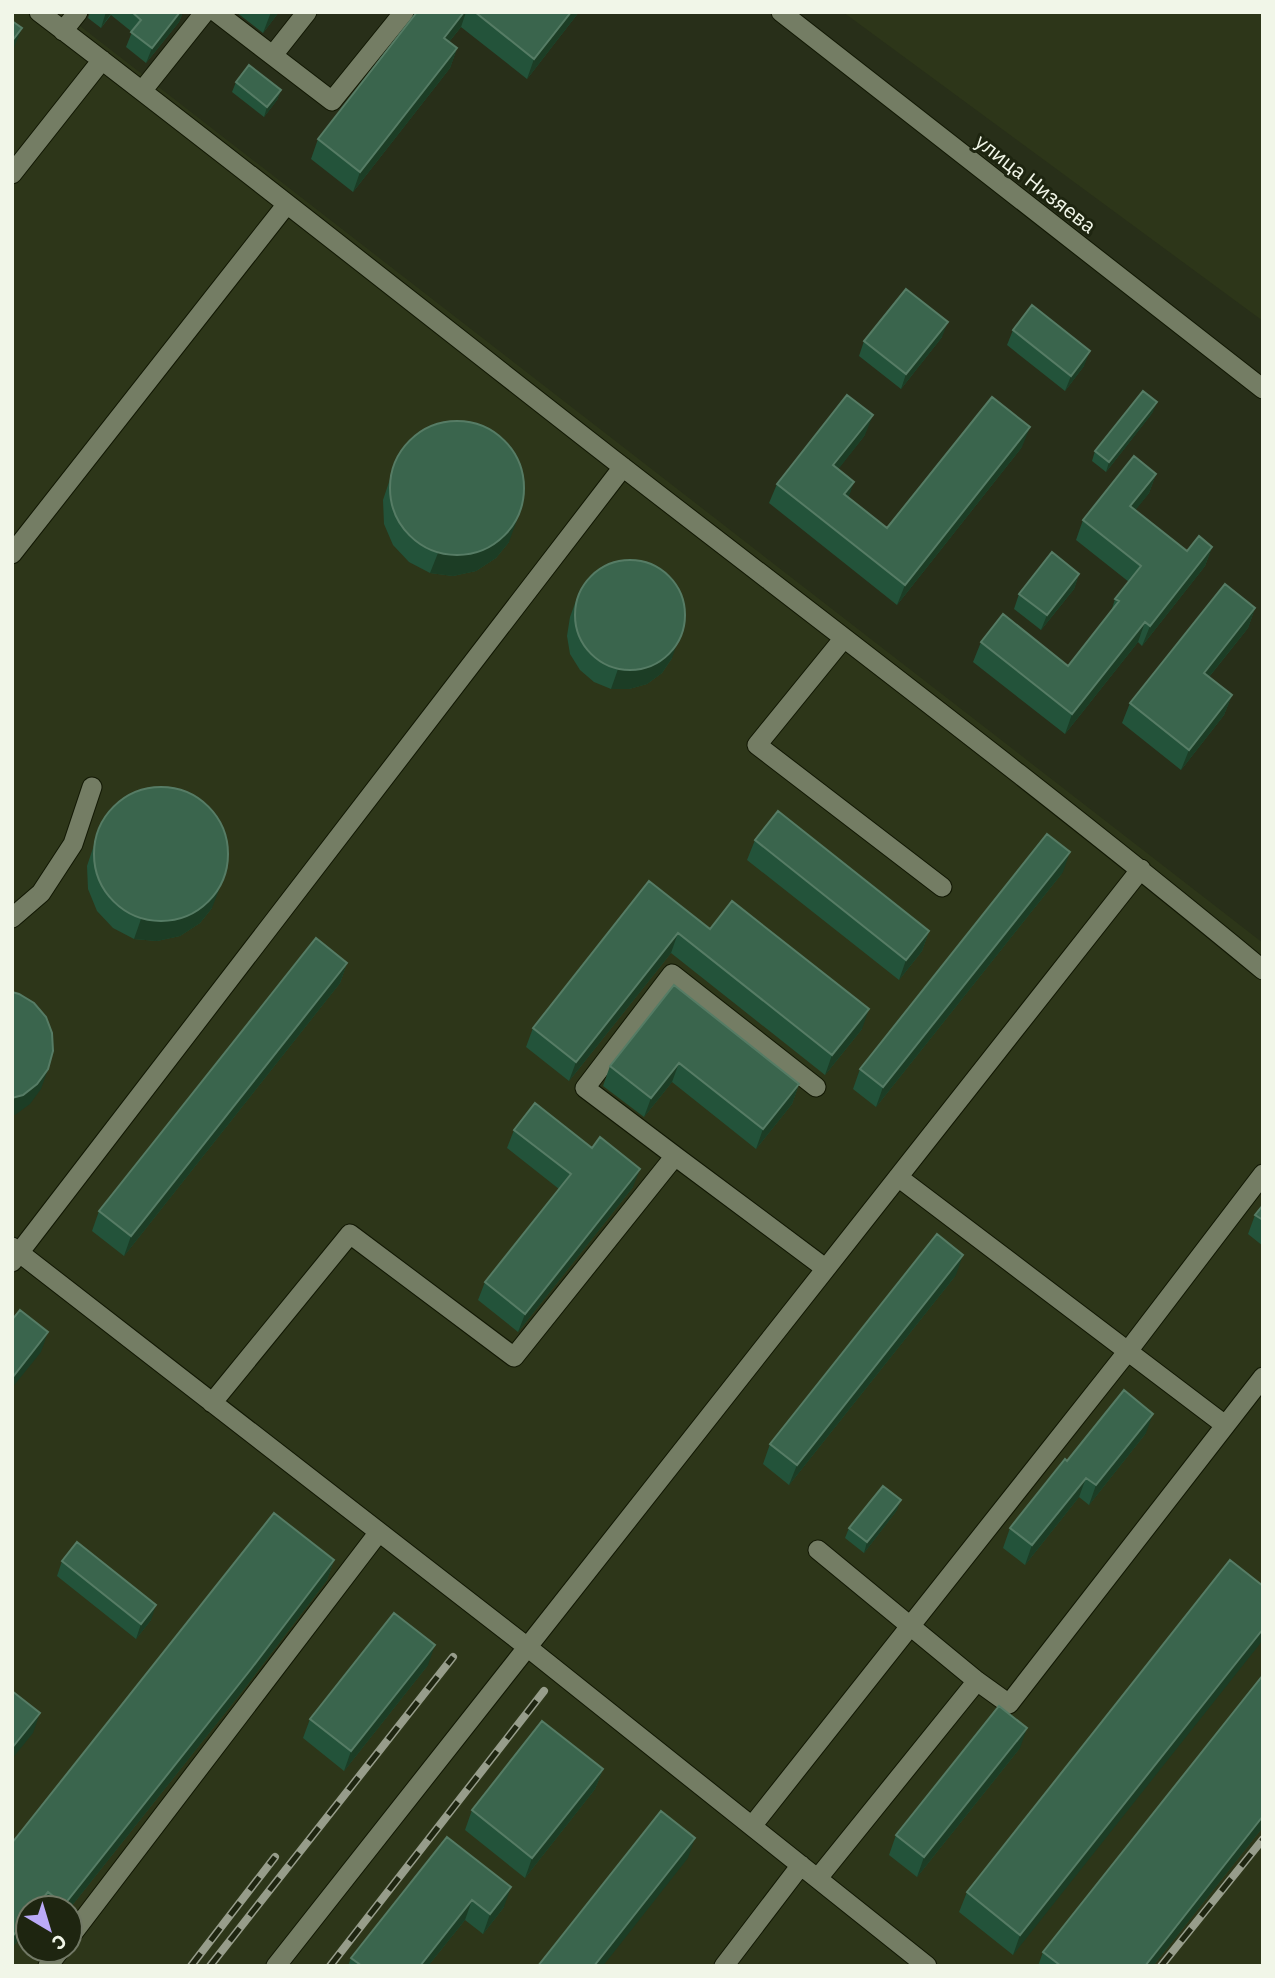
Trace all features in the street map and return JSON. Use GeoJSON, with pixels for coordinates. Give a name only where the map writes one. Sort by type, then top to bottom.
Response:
{"type":"FeatureCollection","features":[{"type":"Feature","properties":{"kind":"street"},"geometry":{"type":"LineString","coordinates":[[39,12],[1141,869],[1263,970]]}},
{"type":"Feature","properties":{"kind":"street"},"geometry":{"type":"LineString","coordinates":[[64,31],[78,12]]}},
{"type":"Feature","properties":{"kind":"street"},"geometry":{"type":"LineString","coordinates":[[142,91],[205,12]]}},
{"type":"Feature","properties":{"kind":"street"},"geometry":{"type":"LineString","coordinates":[[216,12],[332,101],[404,12]]}},
{"type":"Feature","properties":{"kind":"street"},"geometry":{"type":"LineString","coordinates":[[273,55],[307,12]]}},
{"type":"Feature","properties":{"kind":"street","name":"улица Низяева"},"geometry":{"type":"LineString","coordinates":[[781,12],[1263,389]]}},
{"type":"Feature","properties":{"kind":"street"},"geometry":{"type":"LineString","coordinates":[[12,174],[102,60]]}},
{"type":"Feature","properties":{"kind":"street"},"geometry":{"type":"LineString","coordinates":[[12,554],[287,204]]}},
{"type":"Feature","properties":{"kind":"street"},"geometry":{"type":"LineString","coordinates":[[623,467],[15,1254],[526,1646],[928,1966]]}},
{"type":"Feature","properties":{"kind":"street"},"geometry":{"type":"LineString","coordinates":[[844,638],[757,745],[942,887]]}},
{"type":"Feature","properties":{"kind":"street"},"geometry":{"type":"LineString","coordinates":[[12,918],[41,893],[73,844],[92,787]]}},
{"type":"Feature","properties":{"kind":"street"},"geometry":{"type":"LineString","coordinates":[[276,1966],[1141,869]]}},
{"type":"Feature","properties":{"kind":"street"},"geometry":{"type":"LineString","coordinates":[[816,1087],[672,974],[585,1088],[825,1268]]}},
{"type":"Feature","properties":{"kind":"street"},"geometry":{"type":"LineString","coordinates":[[212,1403],[350,1234],[514,1357],[675,1156]]}},
{"type":"Feature","properties":{"kind":"street"},"geometry":{"type":"LineString","coordinates":[[752,1826],[1128,1351],[1263,1174]]}},
{"type":"Feature","properties":{"kind":"street"},"geometry":{"type":"LineString","coordinates":[[898,1177],[1224,1425]]}},
{"type":"Feature","properties":{"kind":"street"},"geometry":{"type":"LineString","coordinates":[[818,1550],[977,1681],[1009,1704],[1263,1377]]}},
{"type":"Feature","properties":{"kind":"street"},"geometry":{"type":"LineString","coordinates":[[84,1919],[379,1532]]}},
{"type":"Feature","properties":{"kind":"street"},"geometry":{"type":"LineString","coordinates":[[818,1878],[977,1681]]}},
{"type":"Feature","properties":{"kind":"street"},"geometry":{"type":"LineString","coordinates":[[724,1966],[801,1865]]}},
{"type":"Feature","properties":{"kind":"shaded area"},"geometry":{"type":"Polygon","coordinates":[[[12,12],[62,12],[1263,943],[1263,1966],[12,1966],[12,12]]]}},
{"type":"Feature","properties":{"kind":"shaded area"},"geometry":{"type":"Polygon","coordinates":[[[843,12],[1263,12],[1263,321],[843,12]]]}},
{"type":"Feature","properties":{"kind":"building"},"geometry":{"type":"Polygon","coordinates":[[[132,12],[180,12],[152,48],[131,32],[141,20],[132,12]]]}},
{"type":"Feature","properties":{"kind":"building"},"geometry":{"type":"Polygon","coordinates":[[[417,12],[464,12],[444,38],[457,48],[360,172],[318,139],[417,12]]]}},
{"type":"Feature","properties":{"kind":"building"},"geometry":{"type":"Polygon","coordinates":[[[475,12],[571,12],[534,59],[475,12]]]}},
{"type":"Feature","properties":{"kind":"building"},"geometry":{"type":"Polygon","coordinates":[[[12,21],[22,28],[12,41],[12,21]]]}},
{"type":"Feature","properties":{"kind":"building"},"geometry":{"type":"Polygon","coordinates":[[[249,65],[281,90],[267,107],[236,82],[249,65]]]}},
{"type":"Feature","properties":{"kind":"building"},"geometry":{"type":"Polygon","coordinates":[[[906,289],[948,322],[906,374],[864,341],[906,289]]]}},
{"type":"Feature","properties":{"kind":"building"},"geometry":{"type":"Polygon","coordinates":[[[1032,305],[1090,351],[1071,376],[1013,330],[1032,305]]]}},
{"type":"Feature","properties":{"kind":"building"},"geometry":{"type":"Polygon","coordinates":[[[1143,391],[1157,402],[1109,462],[1095,451],[1143,391]]]}},
{"type":"Feature","properties":{"kind":"building"},"geometry":{"type":"Polygon","coordinates":[[[847,395],[873,415],[833,465],[854,482],[844,494],[887,528],[992,397],[1030,427],[905,585],[777,484],[847,395]]]}},
{"type":"Feature","properties":{"kind":"building"},"geometry":{"type":"Polygon","coordinates":[[[457,421],[483,426],[504,441],[519,462],[524,488],[519,514],[504,535],[483,550],[457,555],[431,550],[410,535],[395,514],[390,488],[395,462],[410,441],[431,426],[457,421]]]}},
{"type":"Feature","properties":{"kind":"building"},"geometry":{"type":"Polygon","coordinates":[[[1134,456],[1156,474],[1130,506],[1187,551],[1199,536],[1212,547],[1150,626],[1145,622],[1072,714],[981,642],[1003,614],[1068,666],[1119,601],[1115,599],[1141,566],[1083,520],[1134,456]]]}},
{"type":"Feature","properties":{"kind":"building"},"geometry":{"type":"Polygon","coordinates":[[[1052,552],[1079,574],[1047,615],[1019,594],[1052,552]]]}},
{"type":"Feature","properties":{"kind":"building"},"geometry":{"type":"Polygon","coordinates":[[[630,560],[651,564],[669,576],[681,594],[685,615],[681,636],[669,654],[651,666],[630,670],[609,666],[591,654],[579,636],[575,615],[579,594],[591,576],[609,564],[630,560]]]}},
{"type":"Feature","properties":{"kind":"building"},"geometry":{"type":"Polygon","coordinates":[[[1225,584],[1255,608],[1204,673],[1232,695],[1189,750],[1130,703],[1225,584]]]}},
{"type":"Feature","properties":{"kind":"building"},"geometry":{"type":"Polygon","coordinates":[[[161,787],[187,792],[208,807],[223,828],[228,854],[223,880],[208,901],[187,916],[161,921],[135,916],[114,901],[99,880],[94,854],[99,828],[114,807],[135,792],[161,787]]]}},
{"type":"Feature","properties":{"kind":"building"},"geometry":{"type":"Polygon","coordinates":[[[778,811],[929,931],[906,960],[755,840],[778,811]]]}},
{"type":"Feature","properties":{"kind":"building"},"geometry":{"type":"Polygon","coordinates":[[[1047,834],[1070,852],[883,1087],[860,1069],[1047,834]]]}},
{"type":"Feature","properties":{"kind":"building"},"geometry":{"type":"Polygon","coordinates":[[[649,881],[710,929],[732,901],[869,1009],[832,1055],[678,933],[576,1062],[533,1028],[649,881]]]}},
{"type":"Feature","properties":{"kind":"building"},"geometry":{"type":"Polygon","coordinates":[[[316,938],[347,963],[131,1236],[99,1211],[316,938]]]}},
{"type":"Feature","properties":{"kind":"building"},"geometry":{"type":"Polygon","coordinates":[[[674,985],[799,1084],[763,1129],[679,1063],[651,1098],[610,1066],[674,985]]]}},
{"type":"Feature","properties":{"kind":"building"},"geometry":{"type":"Polygon","coordinates":[[[12,992],[34,1003],[46,1017],[52,1033],[53,1051],[48,1069],[37,1084],[23,1095],[12,1098],[12,992]]]}},
{"type":"Feature","properties":{"kind":"building"},"geometry":{"type":"Polygon","coordinates":[[[535,1103],[592,1148],[600,1137],[640,1169],[525,1314],[485,1282],[571,1174],[514,1130],[535,1103]]]}},
{"type":"Feature","properties":{"kind":"building"},"geometry":{"type":"Polygon","coordinates":[[[1263,1205],[1263,1220],[1255,1215],[1263,1205]]]}},
{"type":"Feature","properties":{"kind":"building"},"geometry":{"type":"Polygon","coordinates":[[[937,1234],[963,1255],[797,1465],[770,1444],[937,1234]]]}},
{"type":"Feature","properties":{"kind":"building"},"geometry":{"type":"Polygon","coordinates":[[[20,1310],[48,1332],[12,1378],[12,1320],[20,1310]]]}},
{"type":"Feature","properties":{"kind":"building"},"geometry":{"type":"Polygon","coordinates":[[[1124,1390],[1153,1414],[1096,1485],[1086,1478],[1032,1545],[1010,1528],[1124,1390]]]}},
{"type":"Feature","properties":{"kind":"building"},"geometry":{"type":"Polygon","coordinates":[[[883,1486],[901,1500],[867,1542],[849,1528],[883,1486]]]}},
{"type":"Feature","properties":{"kind":"building"},"geometry":{"type":"Polygon","coordinates":[[[274,1513],[334,1560],[73,1894],[14,1894],[12,1937],[12,1843],[274,1513]]]}},
{"type":"Feature","properties":{"kind":"building"},"geometry":{"type":"Polygon","coordinates":[[[77,1542],[156,1605],[141,1624],[62,1561],[77,1542]]]}},
{"type":"Feature","properties":{"kind":"building"},"geometry":{"type":"Polygon","coordinates":[[[1230,1560],[1263,1586],[1263,1629],[1020,1935],[967,1892],[1230,1560]]]}},
{"type":"Feature","properties":{"kind":"building"},"geometry":{"type":"Polygon","coordinates":[[[394,1613],[435,1645],[351,1751],[310,1719],[394,1613]]]}},
{"type":"Feature","properties":{"kind":"building"},"geometry":{"type":"Polygon","coordinates":[[[1263,1675],[1263,1816],[1145,1966],[1061,1966],[1043,1952],[1263,1675]]]}},
{"type":"Feature","properties":{"kind":"building"},"geometry":{"type":"Polygon","coordinates":[[[12,1691],[40,1713],[12,1748],[12,1691]]]}},
{"type":"Feature","properties":{"kind":"building"},"geometry":{"type":"Polygon","coordinates":[[[999,1706],[1027,1728],[924,1857],[896,1835],[999,1706]]]}},
{"type":"Feature","properties":{"kind":"building"},"geometry":{"type":"Polygon","coordinates":[[[542,1721],[603,1769],[532,1858],[472,1810],[542,1721]]]}},
{"type":"Feature","properties":{"kind":"building"},"geometry":{"type":"Polygon","coordinates":[[[661,1811],[695,1838],[594,1966],[538,1966],[661,1811]]]}},
{"type":"Feature","properties":{"kind":"building"},"geometry":{"type":"Polygon","coordinates":[[[447,1837],[511,1887],[490,1914],[472,1900],[420,1966],[362,1966],[351,1958],[447,1837]]]}},
{"type":"Feature","properties":{"kind":"railway"},"geometry":{"type":"LineString","coordinates":[[210,1966],[453,1657]]}},
{"type":"Feature","properties":{"kind":"railway"},"geometry":{"type":"LineString","coordinates":[[330,1966],[544,1691]]}},
{"type":"Feature","properties":{"kind":"railway"},"geometry":{"type":"LineString","coordinates":[[1161,1966],[1263,1839]]}},
{"type":"Feature","properties":{"kind":"railway"},"geometry":{"type":"LineString","coordinates":[[191,1966],[275,1857]]}}]}
